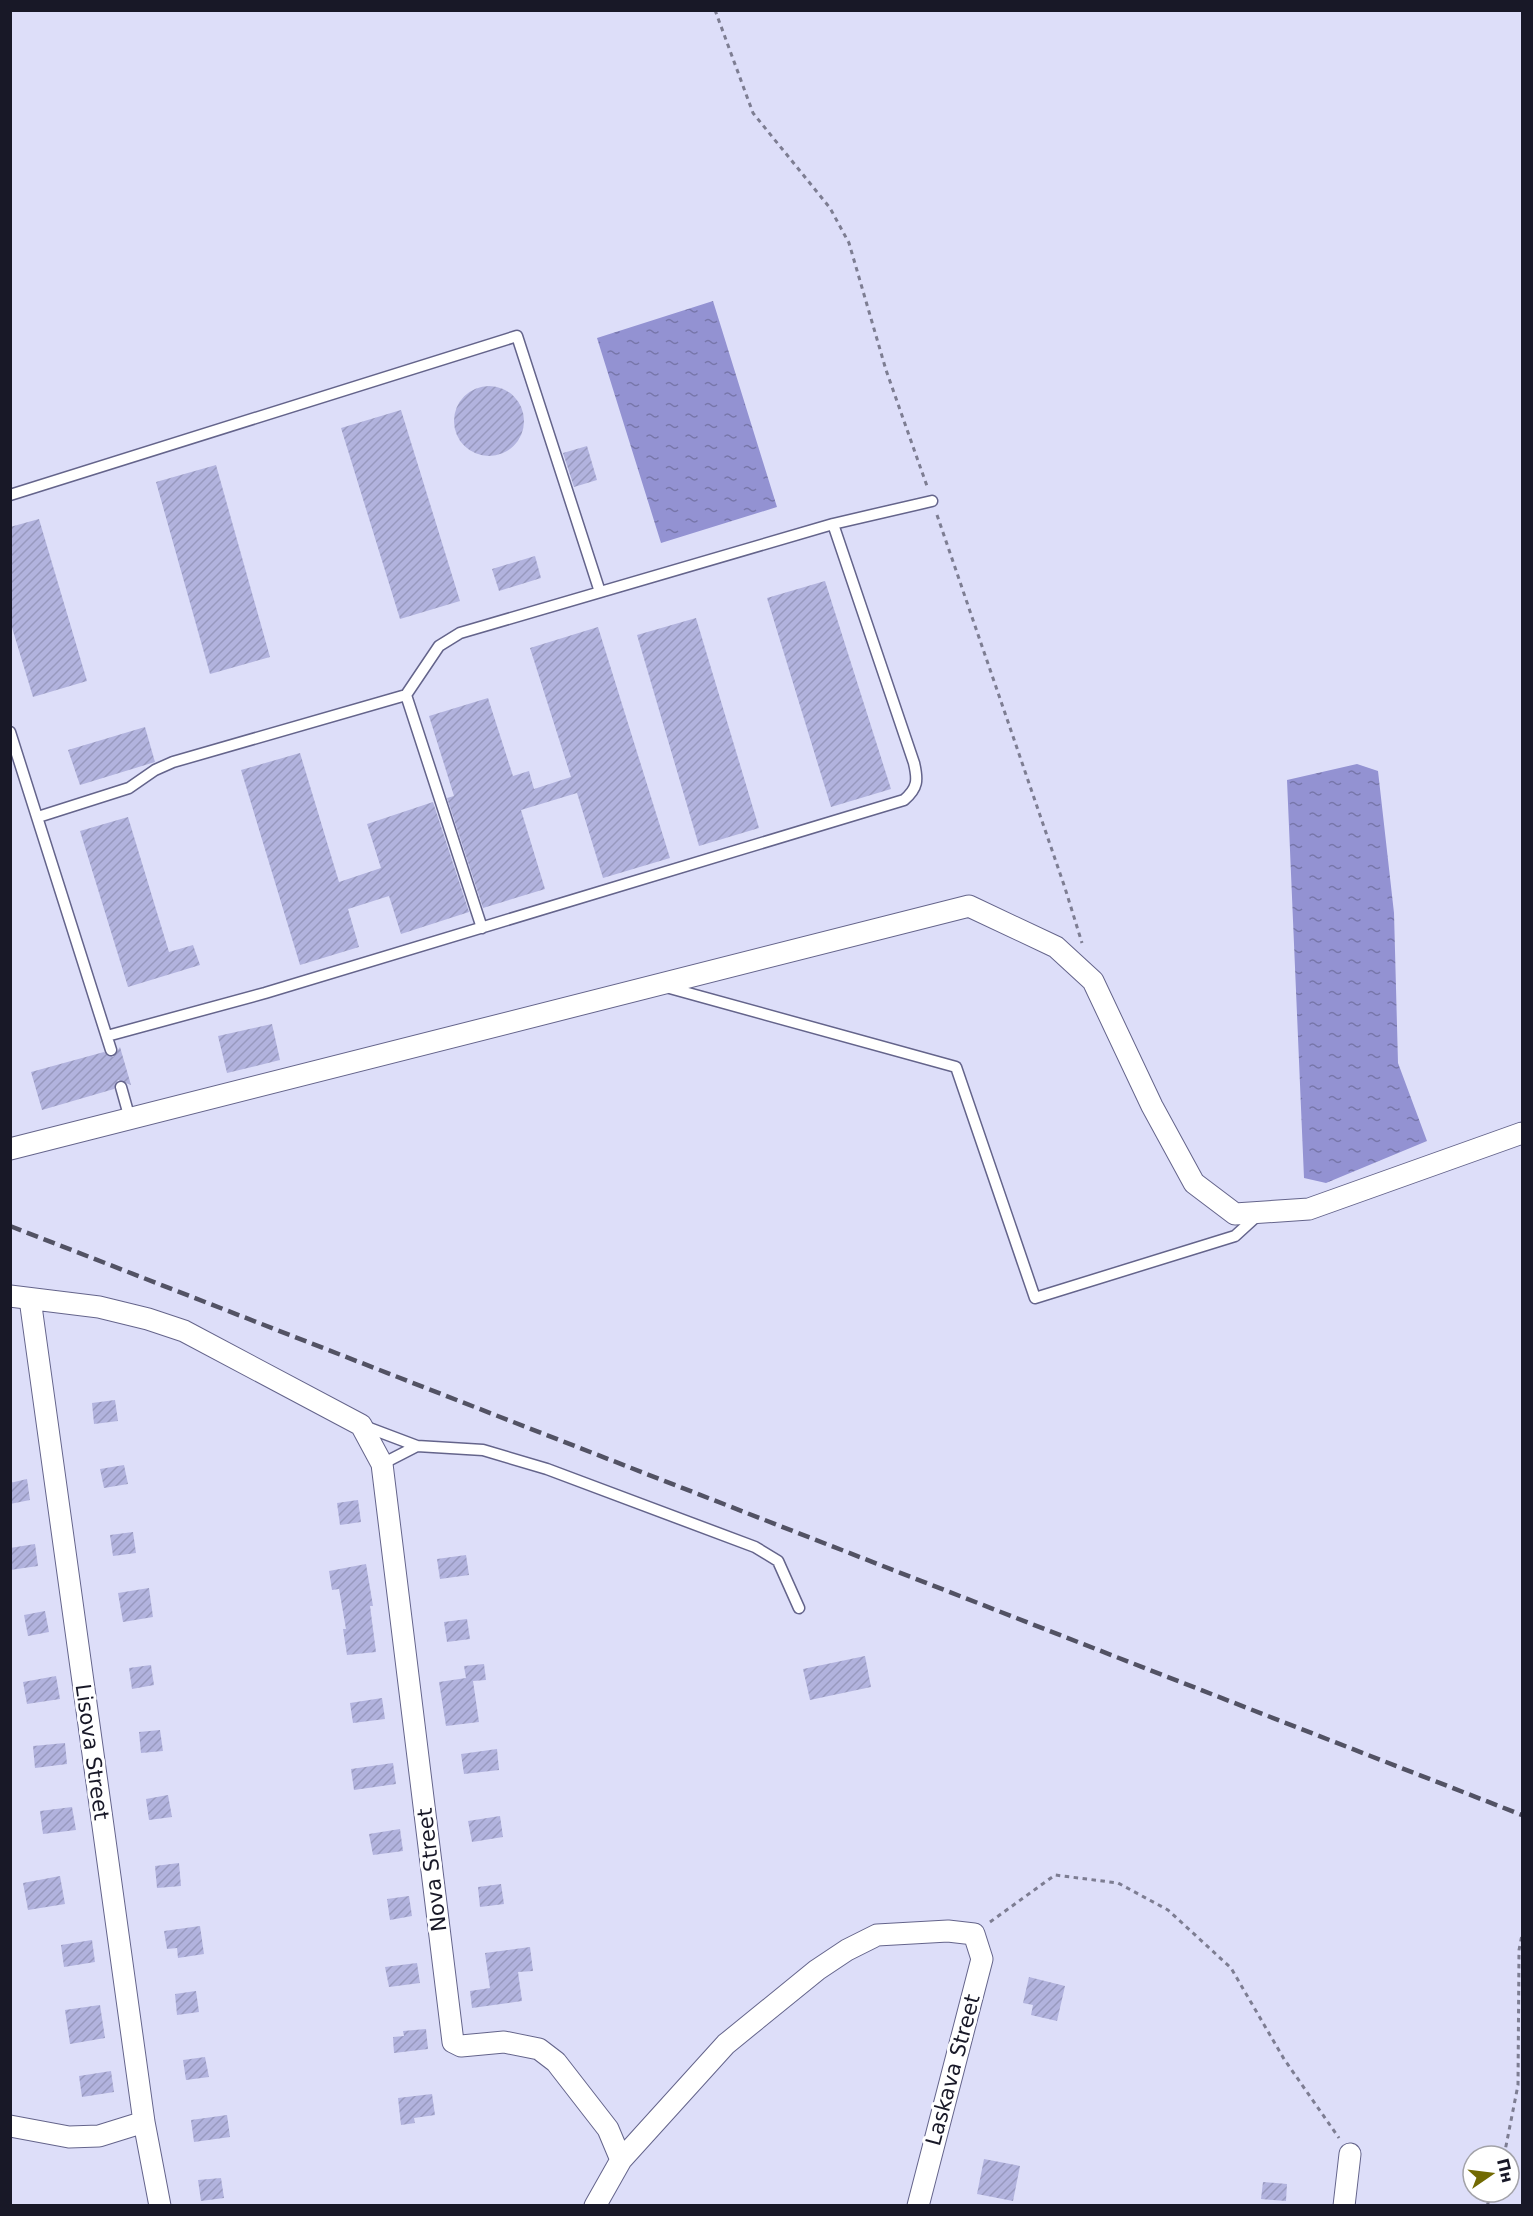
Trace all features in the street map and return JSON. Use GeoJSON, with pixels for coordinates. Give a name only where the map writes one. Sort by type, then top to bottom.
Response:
{"type":"FeatureCollection","features":[{"type":"Feature","properties":{"kind":"street"},"geometry":{"type":"LineString","coordinates":[[10,1149],[969,906],[1056,947],[1093,981],[1152,1106],[1194,1184],[1235,1214],[1309,1209],[1522,1133]]}},
{"type":"Feature","properties":{"kind":"street"},"geometry":{"type":"LineString","coordinates":[[20,1297],[99,1307],[184,1331],[361,1425]]}},
{"type":"Feature","properties":{"kind":"street","name":"Lisova Street"},"geometry":{"type":"LineString","coordinates":[[20,1297],[144,2122],[160,2205]]}},
{"type":"Feature","properties":{"kind":"street","name":"Nova Street"},"geometry":{"type":"LineString","coordinates":[[361,1425],[382,1464],[453,2042],[461,2046],[504,2042],[539,2049],[556,2062],[608,2129],[621,2160]]}},
{"type":"Feature","properties":{"kind":"street"},"geometry":{"type":"LineString","coordinates":[[595,2205],[621,2160],[726,2044],[817,1970],[877,1935],[948,1931],[974,1934]]}},
{"type":"Feature","properties":{"kind":"street","name":"Laskava Street"},"geometry":{"type":"LineString","coordinates":[[918,2205],[982,1959],[974,1934]]}},
{"type":"Feature","properties":{"kind":"street"},"geometry":{"type":"LineString","coordinates":[[10,2126],[69,2137],[99,2136],[144,2122]]}},
{"type":"Feature","properties":{"kind":"street"},"geometry":{"type":"LineString","coordinates":[[1344,2205],[1350,2154]]}},
{"type":"Feature","properties":{"kind":"lane"},"geometry":{"type":"LineString","coordinates":[[10,495],[517,336],[600,592]]}},
{"type":"Feature","properties":{"kind":"lane"},"geometry":{"type":"LineString","coordinates":[[38,817],[129,788],[155,770],[173,762],[406,695],[439,646],[460,633],[833,524],[932,501]]}},
{"type":"Feature","properties":{"kind":"lane"},"geometry":{"type":"LineString","coordinates":[[107,1036],[265,993],[904,800],[914,791],[918,780],[914,763],[833,524]]}},
{"type":"Feature","properties":{"kind":"lane"},"geometry":{"type":"LineString","coordinates":[[406,695],[482,928]]}},
{"type":"Feature","properties":{"kind":"lane"},"geometry":{"type":"LineString","coordinates":[[10,732],[111,1050]]}},
{"type":"Feature","properties":{"kind":"lane"},"geometry":{"type":"LineString","coordinates":[[657,985],[956,1067],[1035,1298],[1235,1236],[1261,1212]]}},
{"type":"Feature","properties":{"kind":"lane"},"geometry":{"type":"LineString","coordinates":[[121,1087],[130,1119]]}},
{"type":"Feature","properties":{"kind":"lane"},"geometry":{"type":"LineString","coordinates":[[361,1425],[417,1446],[483,1450],[548,1469],[755,1547],[778,1561],[799,1608]]}},
{"type":"Feature","properties":{"kind":"lane"},"geometry":{"type":"LineString","coordinates":[[382,1464],[417,1446]]}},
{"type":"Feature","properties":{"kind":"path"},"geometry":{"type":"LineString","coordinates":[[974,1934],[1014,1902],[1055,1875],[1118,1883],[1168,1910],[1231,1968],[1284,2059],[1350,2154]]}},
{"type":"Feature","properties":{"kind":"path"},"geometry":{"type":"LineString","coordinates":[[1506,2144],[1518,2085],[1519,1950],[1522,1935]]}},
{"type":"Feature","properties":{"kind":"water"},"geometry":{"type":"Polygon","coordinates":[[[713,301],[777,507],[661,543],[597,338],[713,301]]]}},
{"type":"Feature","properties":{"kind":"water"},"geometry":{"type":"Polygon","coordinates":[[[1357,764],[1378,771],[1394,913],[1398,1063],[1427,1141],[1326,1183],[1304,1178],[1287,780],[1357,764]]]}},
{"type":"Feature","properties":{"kind":"building"},"geometry":{"type":"Polygon","coordinates":[[[489,386],[502,389],[514,396],[521,408],[524,421],[521,434],[514,446],[502,453],[489,456],[476,453],[464,446],[457,434],[454,421],[457,408],[464,396],[476,389],[489,386]]]}},
{"type":"Feature","properties":{"kind":"building"},"geometry":{"type":"Polygon","coordinates":[[[401,410],[460,601],[400,619],[341,428],[401,410]]]}},
{"type":"Feature","properties":{"kind":"building"},"geometry":{"type":"Polygon","coordinates":[[[587,446],[597,480],[574,487],[563,453],[587,446]]]}},
{"type":"Feature","properties":{"kind":"building"},"geometry":{"type":"Polygon","coordinates":[[[216,465],[270,657],[210,674],[156,482],[216,465]]]}},
{"type":"Feature","properties":{"kind":"building"},"geometry":{"type":"Polygon","coordinates":[[[39,519],[87,681],[33,697],[10,621],[10,527],[39,519]]]}},
{"type":"Feature","properties":{"kind":"building"},"geometry":{"type":"Polygon","coordinates":[[[535,556],[541,578],[499,591],[492,569],[535,556]]]}},
{"type":"Feature","properties":{"kind":"building"},"geometry":{"type":"Polygon","coordinates":[[[825,581],[891,789],[831,807],[767,598],[825,581]]]}},
{"type":"Feature","properties":{"kind":"building"},"geometry":{"type":"Polygon","coordinates":[[[696,618],[759,828],[699,846],[637,635],[696,618]]]}},
{"type":"Feature","properties":{"kind":"building"},"geometry":{"type":"Polygon","coordinates":[[[598,627],[670,858],[603,878],[577,793],[521,810],[545,889],[483,908],[447,798],[454,796],[429,716],[488,698],[513,776],[529,771],[534,789],[571,777],[530,648],[598,627]]]}},
{"type":"Feature","properties":{"kind":"building"},"geometry":{"type":"Polygon","coordinates":[[[145,727],[155,762],[80,785],[68,750],[145,727]]]}},
{"type":"Feature","properties":{"kind":"building"},"geometry":{"type":"Polygon","coordinates":[[[300,753],[339,882],[381,868],[367,824],[433,802],[469,912],[401,934],[389,896],[348,909],[359,947],[300,965],[241,770],[300,753]]]}},
{"type":"Feature","properties":{"kind":"building"},"geometry":{"type":"Polygon","coordinates":[[[128,817],[169,952],[193,945],[200,965],[128,987],[80,831],[128,817]]]}},
{"type":"Feature","properties":{"kind":"building"},"geometry":{"type":"Polygon","coordinates":[[[272,1024],[280,1060],[227,1073],[218,1036],[272,1024]]]}},
{"type":"Feature","properties":{"kind":"building"},"geometry":{"type":"Polygon","coordinates":[[[120,1047],[131,1085],[118,1080],[114,1089],[42,1110],[31,1072],[104,1052],[113,1057],[120,1047]]]}},
{"type":"Feature","properties":{"kind":"building"},"geometry":{"type":"Polygon","coordinates":[[[115,1400],[118,1421],[94,1424],[92,1403],[115,1400]]]}},
{"type":"Feature","properties":{"kind":"building"},"geometry":{"type":"Polygon","coordinates":[[[124,1465],[128,1484],[104,1488],[100,1469],[124,1465]]]}},
{"type":"Feature","properties":{"kind":"building"},"geometry":{"type":"Polygon","coordinates":[[[27,1479],[30,1500],[10,1504],[10,1483],[27,1479]]]}},
{"type":"Feature","properties":{"kind":"building"},"geometry":{"type":"Polygon","coordinates":[[[358,1500],[361,1522],[340,1525],[337,1503],[358,1500]]]}},
{"type":"Feature","properties":{"kind":"building"},"geometry":{"type":"Polygon","coordinates":[[[133,1532],[136,1553],[113,1556],[110,1535],[133,1532]]]}},
{"type":"Feature","properties":{"kind":"building"},"geometry":{"type":"Polygon","coordinates":[[[35,1544],[38,1566],[10,1570],[10,1548],[35,1544]]]}},
{"type":"Feature","properties":{"kind":"building"},"geometry":{"type":"Polygon","coordinates":[[[466,1555],[469,1575],[440,1579],[437,1559],[466,1555]]]}},
{"type":"Feature","properties":{"kind":"building"},"geometry":{"type":"Polygon","coordinates":[[[366,1564],[373,1606],[370,1606],[376,1652],[347,1655],[343,1629],[346,1629],[339,1589],[332,1590],[329,1571],[366,1564]]]}},
{"type":"Feature","properties":{"kind":"building"},"geometry":{"type":"Polygon","coordinates":[[[149,1588],[153,1617],[123,1622],[118,1593],[149,1588]]]}},
{"type":"Feature","properties":{"kind":"building"},"geometry":{"type":"Polygon","coordinates":[[[45,1611],[49,1632],[28,1636],[24,1615],[45,1611]]]}},
{"type":"Feature","properties":{"kind":"building"},"geometry":{"type":"Polygon","coordinates":[[[467,1619],[470,1639],[447,1642],[444,1622],[467,1619]]]}},
{"type":"Feature","properties":{"kind":"building"},"geometry":{"type":"Polygon","coordinates":[[[865,1656],[871,1687],[810,1700],[803,1669],[865,1656]]]}},
{"type":"Feature","properties":{"kind":"building"},"geometry":{"type":"Polygon","coordinates":[[[484,1664],[486,1680],[473,1681],[479,1722],[446,1726],[439,1682],[466,1678],[464,1666],[484,1664]]]}},
{"type":"Feature","properties":{"kind":"building"},"geometry":{"type":"Polygon","coordinates":[[[151,1665],[154,1685],[132,1689],[129,1668],[151,1665]]]}},
{"type":"Feature","properties":{"kind":"building"},"geometry":{"type":"Polygon","coordinates":[[[56,1676],[60,1699],[27,1704],[23,1682],[56,1676]]]}},
{"type":"Feature","properties":{"kind":"building"},"geometry":{"type":"Polygon","coordinates":[[[382,1698],[385,1719],[353,1723],[350,1703],[382,1698]]]}},
{"type":"Feature","properties":{"kind":"building"},"geometry":{"type":"Polygon","coordinates":[[[160,1730],[163,1751],[141,1753],[139,1732],[160,1730]]]}},
{"type":"Feature","properties":{"kind":"building"},"geometry":{"type":"Polygon","coordinates":[[[65,1743],[67,1764],[35,1768],[33,1746],[65,1743]]]}},
{"type":"Feature","properties":{"kind":"building"},"geometry":{"type":"Polygon","coordinates":[[[497,1749],[499,1770],[464,1774],[461,1754],[497,1749]]]}},
{"type":"Feature","properties":{"kind":"building"},"geometry":{"type":"Polygon","coordinates":[[[393,1763],[396,1784],[354,1790],[351,1769],[393,1763]]]}},
{"type":"Feature","properties":{"kind":"building"},"geometry":{"type":"Polygon","coordinates":[[[168,1795],[172,1817],[149,1820],[146,1799],[168,1795]]]}},
{"type":"Feature","properties":{"kind":"building"},"geometry":{"type":"Polygon","coordinates":[[[72,1807],[76,1830],[43,1834],[40,1811],[72,1807]]]}},
{"type":"Feature","properties":{"kind":"building"},"geometry":{"type":"Polygon","coordinates":[[[500,1816],[503,1837],[472,1842],[468,1821],[500,1816]]]}},
{"type":"Feature","properties":{"kind":"building"},"geometry":{"type":"Polygon","coordinates":[[[400,1829],[403,1851],[373,1855],[369,1834],[400,1829]]]}},
{"type":"Feature","properties":{"kind":"building"},"geometry":{"type":"Polygon","coordinates":[[[179,1863],[181,1886],[157,1888],[155,1866],[179,1863]]]}},
{"type":"Feature","properties":{"kind":"building"},"geometry":{"type":"Polygon","coordinates":[[[60,1876],[65,1904],[28,1910],[23,1883],[60,1876]]]}},
{"type":"Feature","properties":{"kind":"building"},"geometry":{"type":"Polygon","coordinates":[[[501,1884],[504,1904],[480,1907],[478,1887],[501,1884]]]}},
{"type":"Feature","properties":{"kind":"building"},"geometry":{"type":"Polygon","coordinates":[[[409,1896],[412,1916],[390,1920],[387,1899],[409,1896]]]}},
{"type":"Feature","properties":{"kind":"building"},"geometry":{"type":"Polygon","coordinates":[[[200,1926],[204,1954],[178,1958],[177,1948],[167,1949],[164,1931],[200,1926]]]}},
{"type":"Feature","properties":{"kind":"building"},"geometry":{"type":"Polygon","coordinates":[[[92,1940],[95,1962],[64,1967],[61,1945],[92,1940]]]}},
{"type":"Feature","properties":{"kind":"building"},"geometry":{"type":"Polygon","coordinates":[[[530,1947],[533,1971],[518,1972],[522,2001],[472,2008],[470,1991],[490,1988],[485,1953],[530,1947]]]}},
{"type":"Feature","properties":{"kind":"building"},"geometry":{"type":"Polygon","coordinates":[[[417,1963],[420,1983],[389,1987],[385,1967],[417,1963]]]}},
{"type":"Feature","properties":{"kind":"building"},"geometry":{"type":"Polygon","coordinates":[[[1029,1977],[1065,1986],[1057,2021],[1031,2015],[1033,2005],[1023,2003],[1029,1977]]]}},
{"type":"Feature","properties":{"kind":"building"},"geometry":{"type":"Polygon","coordinates":[[[196,1991],[199,2012],[177,2015],[175,1994],[196,1991]]]}},
{"type":"Feature","properties":{"kind":"building"},"geometry":{"type":"Polygon","coordinates":[[[100,2005],[105,2038],[70,2044],[65,2010],[100,2005]]]}},
{"type":"Feature","properties":{"kind":"building"},"geometry":{"type":"Polygon","coordinates":[[[426,2029],[428,2049],[394,2053],[393,2037],[404,2036],[403,2031],[426,2029]]]}},
{"type":"Feature","properties":{"kind":"building"},"geometry":{"type":"Polygon","coordinates":[[[205,2057],[209,2077],[186,2080],[183,2060],[205,2057]]]}},
{"type":"Feature","properties":{"kind":"building"},"geometry":{"type":"Polygon","coordinates":[[[111,2071],[114,2092],[82,2097],[79,2076],[111,2071]]]}},
{"type":"Feature","properties":{"kind":"building"},"geometry":{"type":"Polygon","coordinates":[[[432,2094],[435,2115],[414,2118],[415,2123],[401,2125],[398,2098],[432,2094]]]}},
{"type":"Feature","properties":{"kind":"building"},"geometry":{"type":"Polygon","coordinates":[[[227,2115],[230,2137],[194,2142],[191,2120],[227,2115]]]}},
{"type":"Feature","properties":{"kind":"building"},"geometry":{"type":"Polygon","coordinates":[[[984,2159],[1020,2166],[1013,2201],[977,2194],[984,2159]]]}},
{"type":"Feature","properties":{"kind":"building"},"geometry":{"type":"Polygon","coordinates":[[[221,2178],[224,2198],[201,2201],[198,2180],[221,2178]]]}},
{"type":"Feature","properties":{"kind":"building"},"geometry":{"type":"Polygon","coordinates":[[[1263,2182],[1287,2184],[1286,2201],[1261,2199],[1263,2182]]]}},
{"type":"Feature","properties":{"kind":"railway"},"geometry":{"type":"LineString","coordinates":[[10,1226],[1522,1815]]}}]}
